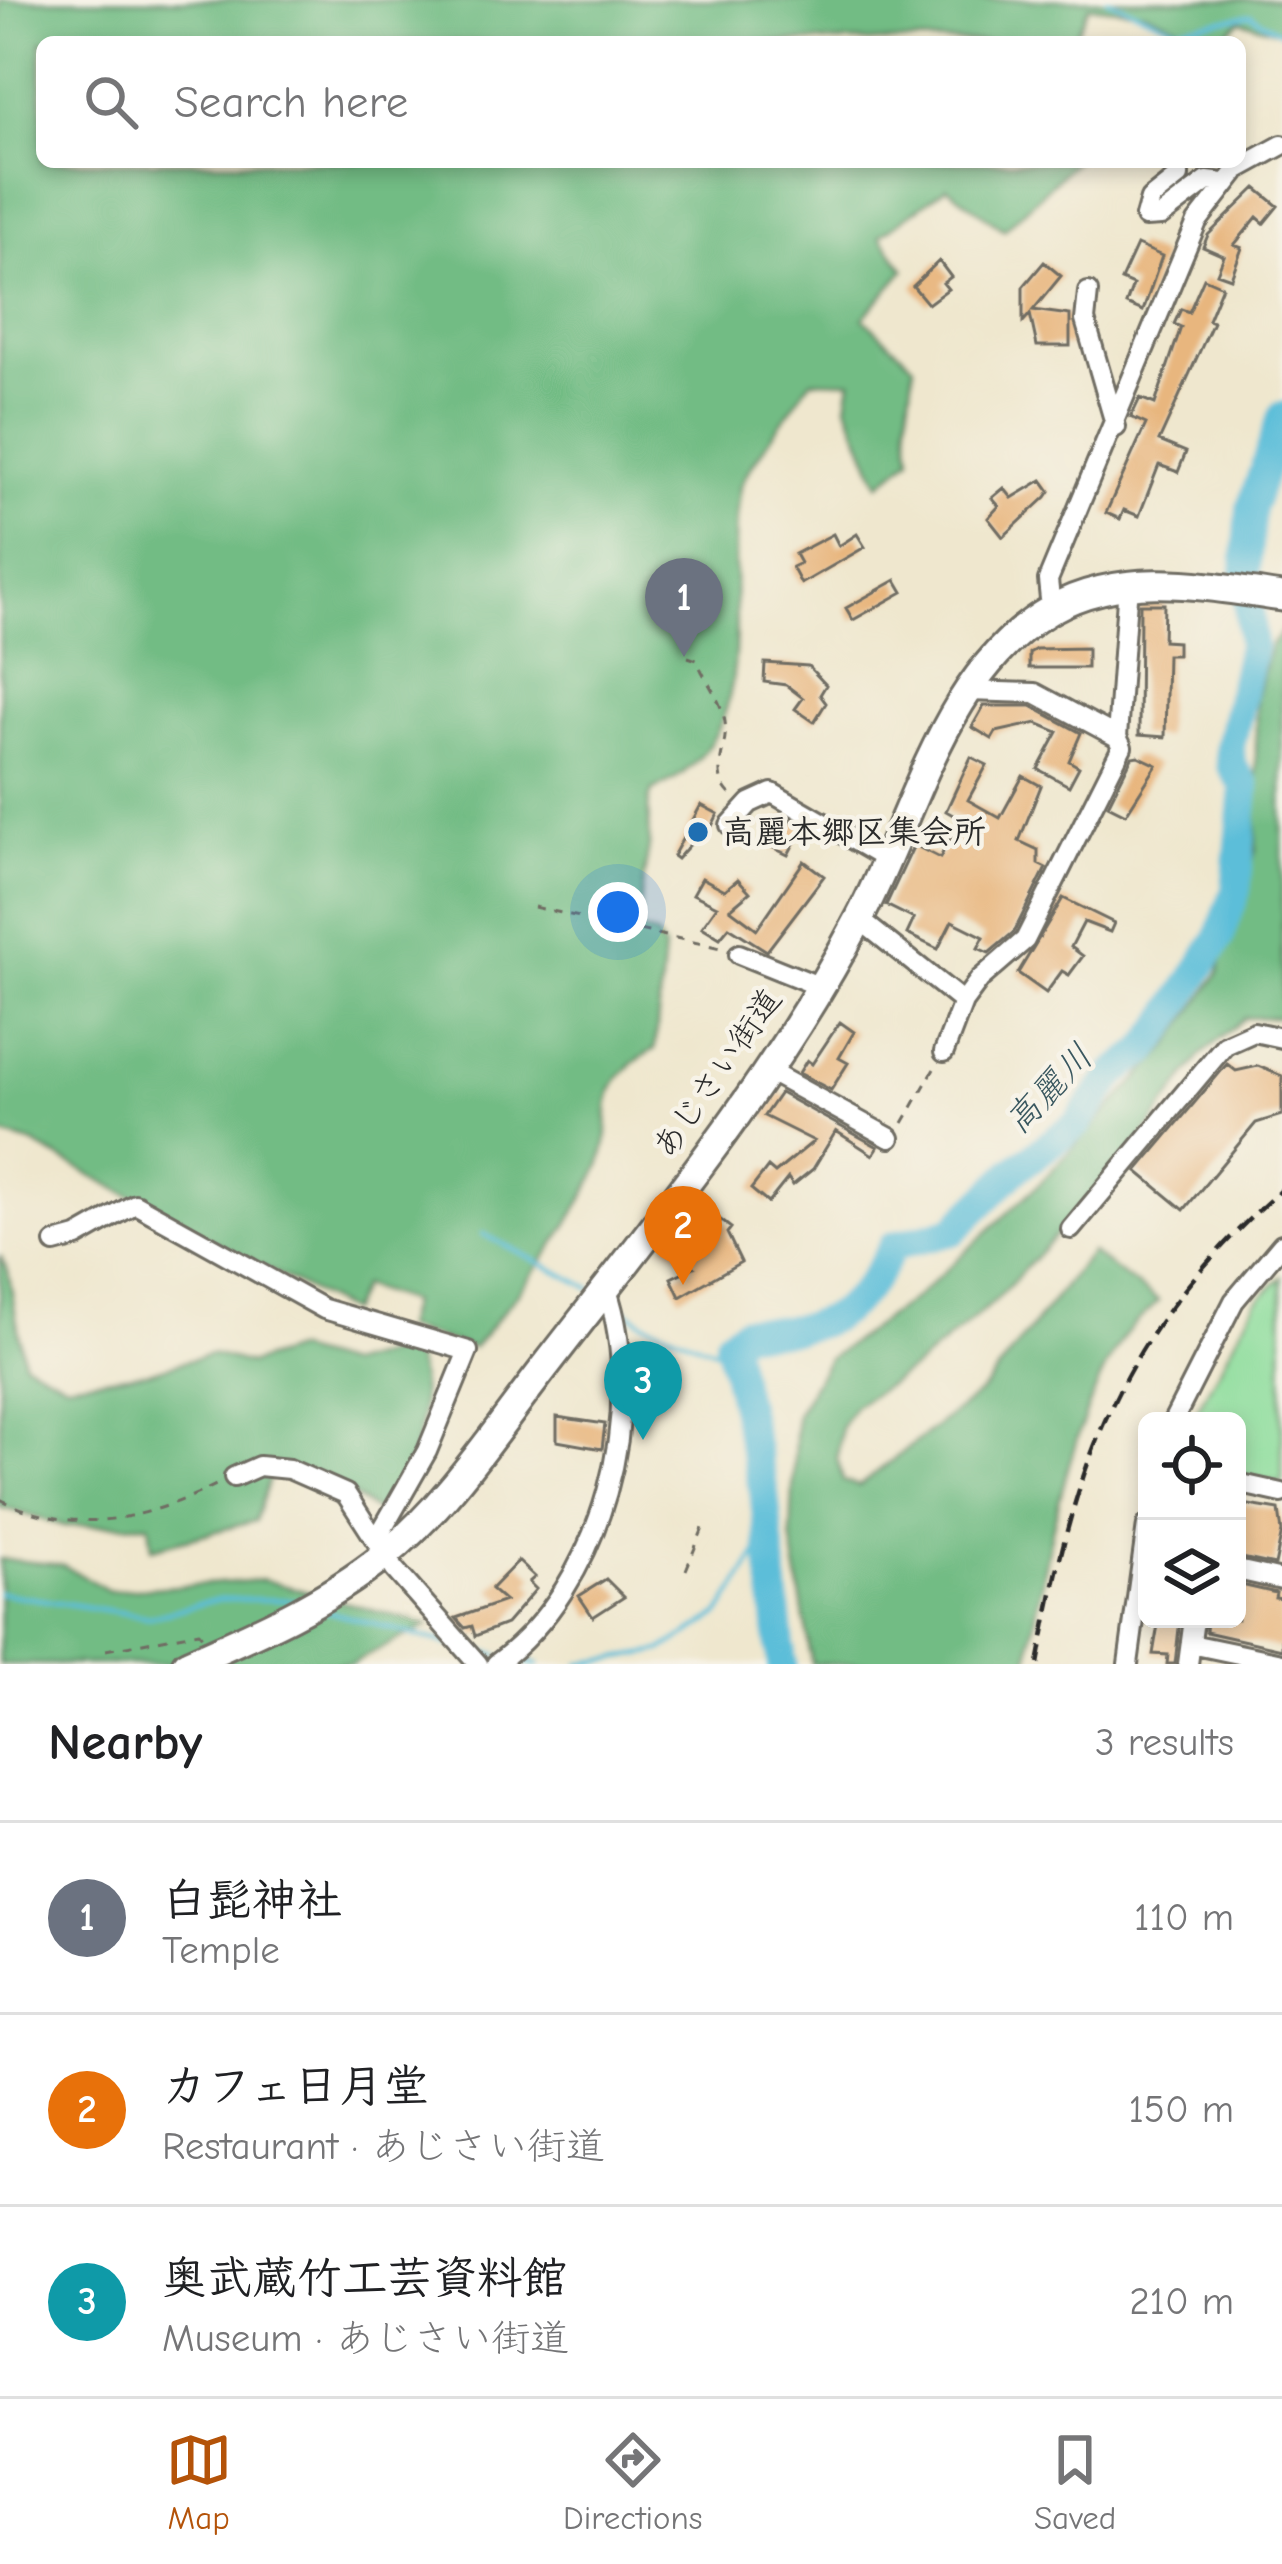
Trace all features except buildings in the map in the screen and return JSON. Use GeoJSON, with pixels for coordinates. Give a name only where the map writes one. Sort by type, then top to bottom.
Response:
{"type":"FeatureCollection","features":[{"type":"Feature","properties":{"kind":"highway","name":"あじさい街道"},"geometry":{"type":"LineString","coordinates":[[199,1659],[299,1614],[325,1597],[449,1489],[768,1071],[860,919],[968,691],[987,662],[1051,609],[1128,584],[1205,586],[1282,597]]}},
{"type":"Feature","properties":{"kind":"street"},"geometry":{"type":"LineString","coordinates":[[1051,609],[1048,580],[1116,427],[1180,261],[1223,183],[1282,145]]}},
{"type":"Feature","properties":{"kind":"street"},"geometry":{"type":"LineString","coordinates":[[1179,168],[1179,176],[1150,199],[1145,217],[1161,216],[1207,181],[1223,183]]}},
{"type":"Feature","properties":{"kind":"street"},"geometry":{"type":"LineString","coordinates":[[1088,292],[1085,320],[1116,427]]}},
{"type":"Feature","properties":{"kind":"street"},"geometry":{"type":"LineString","coordinates":[[944,1052],[962,1002],[980,979],[1025,940],[1122,747],[1117,736],[1128,584]]}},
{"type":"Feature","properties":{"kind":"street"},"geometry":{"type":"LineString","coordinates":[[968,691],[1035,693],[1117,736]]}},
{"type":"Feature","properties":{"kind":"street"},"geometry":{"type":"LineString","coordinates":[[730,825],[750,802],[772,793],[888,860]]}},
{"type":"Feature","properties":{"kind":"street"},"geometry":{"type":"LineString","coordinates":[[860,919],[962,1002]]}},
{"type":"Feature","properties":{"kind":"street"},"geometry":{"type":"LineString","coordinates":[[740,954],[821,987]]}},
{"type":"Feature","properties":{"kind":"street"},"geometry":{"type":"LineString","coordinates":[[1070,1229],[1225,1045],[1254,1032],[1282,1038]]}},
{"type":"Feature","properties":{"kind":"street"},"geometry":{"type":"LineString","coordinates":[[768,1071],[890,1138]]}},
{"type":"Feature","properties":{"kind":"street"},"geometry":{"type":"LineString","coordinates":[[55,1243],[77,1237],[135,1204],[324,1309],[468,1351],[382,1546]]}},
{"type":"Feature","properties":{"kind":"street"},"geometry":{"type":"LineString","coordinates":[[1178,1412],[1234,1300],[1282,1244]]}},
{"type":"Feature","properties":{"kind":"street"},"geometry":{"type":"LineString","coordinates":[[496,1664],[550,1612],[594,1533],[604,1499],[618,1417],[621,1329],[602,1292]]}},
{"type":"Feature","properties":{"kind":"street"},"geometry":{"type":"LineString","coordinates":[[234,1477],[259,1466],[314,1477],[346,1494],[478,1664]]}},
{"type":"Feature","properties":{"kind":"street"},"geometry":{"type":"LineString","coordinates":[[1246,1485],[1282,1493]]}},
{"type":"Feature","properties":{"kind":"street"},"geometry":{"type":"LineString","coordinates":[[1246,1572],[1282,1580]]}},
{"type":"Feature","properties":{"kind":"street"},"geometry":{"type":"LineString","coordinates":[[1128,1664],[1138,1591]]}},
{"type":"Feature","properties":{"kind":"street"},"geometry":{"type":"LineString","coordinates":[[1189,1654],[1282,1663]]}},
{"type":"Feature","properties":{"kind":"path"},"geometry":{"type":"LineString","coordinates":[[688,657],[697,659],[707,675],[726,725],[718,774],[722,788],[750,802]]}},
{"type":"Feature","properties":{"kind":"path"},"geometry":{"type":"LineString","coordinates":[[534,907],[678,934],[740,954]]}},
{"type":"Feature","properties":{"kind":"path"},"geometry":{"type":"LineString","coordinates":[[890,1138],[912,1113],[944,1052]]}},
{"type":"Feature","properties":{"kind":"path"},"geometry":{"type":"LineString","coordinates":[[0,1499],[65,1520],[113,1521],[132,1519],[234,1477]]}},
{"type":"Feature","properties":{"kind":"path"},"geometry":{"type":"LineString","coordinates":[[686,1570],[703,1528]]}},
{"type":"Feature","properties":{"kind":"path"},"geometry":{"type":"LineString","coordinates":[[106,1650],[199,1632],[199,1659]]}},
{"type":"Feature","properties":{"kind":"green space"},"geometry":{"type":"Polygon","coordinates":[[[0,0],[1282,0],[1282,32],[1240,21],[1222,36],[1201,36],[1146,12],[1089,6],[1075,36],[36,36],[36,168],[1068,168],[1004,230],[947,187],[880,236],[905,270],[863,318],[914,365],[907,421],[911,458],[879,484],[847,405],[851,381],[811,380],[744,479],[736,528],[735,659],[729,699],[715,736],[690,767],[652,791],[649,804],[642,932],[656,935],[664,949],[655,1049],[618,1078],[611,1092],[604,1155],[596,1174],[540,1264],[473,1348],[403,1328],[410,1302],[361,1286],[349,1312],[31,1143],[0,1134],[0,0]]]}},
{"type":"Feature","properties":{"kind":"green space"},"geometry":{"type":"Polygon","coordinates":[[[1282,632],[1282,1017],[1244,1018],[1201,1055],[1133,1151],[997,1299],[914,1368],[854,1406],[841,1427],[837,1458],[843,1481],[859,1486],[981,1392],[1091,1252],[1158,1301],[1120,1342],[1086,1414],[1060,1498],[1028,1664],[812,1664],[791,1536],[796,1415],[828,1359],[915,1298],[1037,1186],[1170,1045],[1219,972],[1228,928],[1256,850],[1256,698],[1270,646],[1282,632]]]}},
{"type":"Feature","properties":{"kind":"green space"},"geometry":{"type":"Polygon","coordinates":[[[0,1255],[8,1271],[24,1362],[66,1383],[148,1372],[211,1354],[250,1364],[293,1350],[346,1365],[410,1348],[418,1367],[421,1411],[403,1479],[378,1513],[321,1474],[272,1471],[255,1521],[152,1548],[149,1524],[65,1526],[0,1507],[0,1255]]]}},
{"type":"Feature","properties":{"kind":"green space"},"geometry":{"type":"Polygon","coordinates":[[[1282,1277],[1282,1483],[1246,1477],[1246,1412],[1196,1412],[1256,1302],[1282,1277]]]}},
{"type":"Feature","properties":{"kind":"green space"},"geometry":{"type":"Polygon","coordinates":[[[0,1559],[63,1565],[109,1591],[264,1580],[428,1625],[350,1664],[0,1664],[0,1559]]]}},
{"type":"Feature","properties":{"kind":"waterway"},"geometry":{"type":"LineString","coordinates":[[1108,0],[1177,28],[1251,15],[1282,33]]}},
{"type":"Feature","properties":{"kind":"waterway","name":"高麗川"},"geometry":{"type":"LineString","coordinates":[[782,1664],[764,1492],[729,1341],[745,1330],[795,1329],[834,1316],[865,1290],[893,1246],[953,1231],[1015,1170],[1077,1124],[1116,1072],[1144,1052],[1219,938],[1236,890],[1245,786],[1231,764],[1230,747],[1252,646],[1246,570],[1251,508],[1282,416]]}},
{"type":"Feature","properties":{"kind":"waterway"},"geometry":{"type":"LineString","coordinates":[[483,1234],[590,1288]]}},
{"type":"Feature","properties":{"kind":"waterway"},"geometry":{"type":"LineString","coordinates":[[620,1307],[643,1322],[731,1356]]}},
{"type":"Feature","properties":{"kind":"waterway"},"geometry":{"type":"LineString","coordinates":[[580,1664],[661,1651],[720,1614],[768,1535]]}},
{"type":"Feature","properties":{"kind":"waterway"},"geometry":{"type":"LineString","coordinates":[[0,1593],[149,1617],[219,1599],[295,1600]]}},
{"type":"Feature","properties":{"kind":"waterway"},"geometry":{"type":"LineString","coordinates":[[323,1610],[451,1645]]}},
{"type":"Feature","properties":{"kind":"waterway"},"geometry":{"type":"LineString","coordinates":[[474,1650],[498,1655]]}},
{"type":"Feature","properties":{"kind":"waterway"},"geometry":{"type":"LineString","coordinates":[[515,1659],[538,1664]]}},
{"type":"Feature","properties":{"kind":"railway"},"geometry":{"type":"LineString","coordinates":[[1038,1664],[1069,1522],[1114,1402],[1181,1294],[1282,1189]]}},
{"type":"Feature","properties":{"kind":"place","name":"白髭神社"},"geometry":{"type":"Point","coordinates":[684,657]}},
{"type":"Feature","properties":{"kind":"place","name":"高麗本郷区集会所"},"geometry":{"type":"Point","coordinates":[698,832]}},
{"type":"Feature","properties":{"kind":"place","name":"カフェ日月堂"},"geometry":{"type":"Point","coordinates":[683,1285]}},
{"type":"Feature","properties":{"kind":"place","name":"奥武蔵竹工芸資料館"},"geometry":{"type":"Point","coordinates":[643,1440]}}]}
